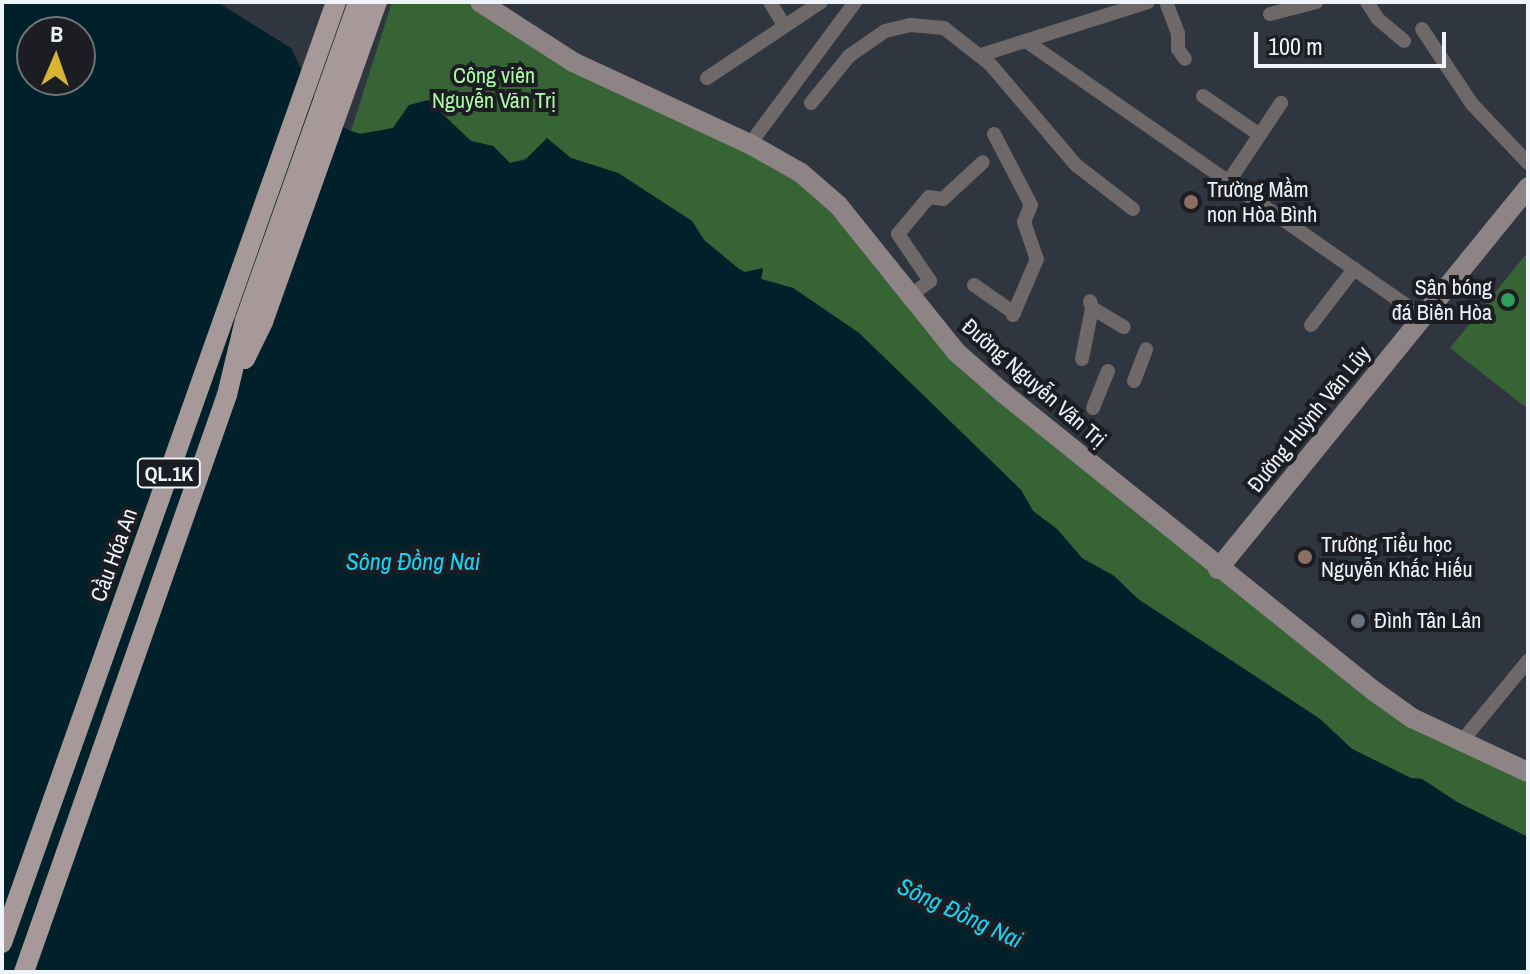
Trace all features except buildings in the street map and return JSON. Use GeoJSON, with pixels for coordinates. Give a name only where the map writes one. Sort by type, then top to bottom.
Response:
{"type":"FeatureCollection","features":[{"type":"Feature","properties":{"kind":"main road","name":"Cầu Hóa An"},"geometry":{"type":"LineString","coordinates":[[2,943],[336,2]]}},
{"type":"Feature","properties":{"kind":"main road","name":"QL.1K"},"geometry":{"type":"LineString","coordinates":[[24,972],[227,395],[245,320],[358,2]]}},
{"type":"Feature","properties":{"kind":"main road","name":"QL.1K"},"geometry":{"type":"LineString","coordinates":[[227,395],[263,322],[377,2]]}},
{"type":"Feature","properties":{"kind":"street","name":"Đường Nguyễn Văn Trị"},"geometry":{"type":"LineString","coordinates":[[480,2],[573,62],[750,144],[801,173],[838,205],[910,296],[974,369],[1218,569],[1383,698],[1412,718],[1528,772]]}},
{"type":"Feature","properties":{"kind":"street"},"geometry":{"type":"LineString","coordinates":[[770,2],[784,25]]}},
{"type":"Feature","properties":{"kind":"street"},"geometry":{"type":"LineString","coordinates":[[707,78],[821,2]]}},
{"type":"Feature","properties":{"kind":"street"},"geometry":{"type":"LineString","coordinates":[[750,144],[855,2]]}},
{"type":"Feature","properties":{"kind":"street"},"geometry":{"type":"LineString","coordinates":[[981,55],[1026,41],[1101,9],[1148,2]]}},
{"type":"Feature","properties":{"kind":"street"},"geometry":{"type":"LineString","coordinates":[[1166,2],[1178,33],[1178,49],[1185,59]]}},
{"type":"Feature","properties":{"kind":"street"},"geometry":{"type":"LineString","coordinates":[[1270,14],[1316,2]]}},
{"type":"Feature","properties":{"kind":"street"},"geometry":{"type":"LineString","coordinates":[[1367,2],[1378,19],[1404,41]]}},
{"type":"Feature","properties":{"kind":"street"},"geometry":{"type":"LineString","coordinates":[[811,103],[849,56],[897,26],[944,28],[981,55],[1066,156],[1133,209]]}},
{"type":"Feature","properties":{"kind":"street"},"geometry":{"type":"LineString","coordinates":[[1422,29],[1472,104],[1528,163]]}},
{"type":"Feature","properties":{"kind":"street"},"geometry":{"type":"LineString","coordinates":[[1026,41],[1422,316]]}},
{"type":"Feature","properties":{"kind":"street"},"geometry":{"type":"LineString","coordinates":[[1203,96],[1260,135]]}},
{"type":"Feature","properties":{"kind":"street"},"geometry":{"type":"LineString","coordinates":[[1229,181],[1281,103]]}},
{"type":"Feature","properties":{"kind":"street"},"geometry":{"type":"LineString","coordinates":[[974,285],[1014,314],[1037,259],[1024,222],[1031,205],[994,134]]}},
{"type":"Feature","properties":{"kind":"street"},"geometry":{"type":"LineString","coordinates":[[910,296],[930,281],[898,234],[929,197],[943,199],[983,162]]}},
{"type":"Feature","properties":{"kind":"street","name":"Đường Huỳnh Văn Lũy"},"geometry":{"type":"LineString","coordinates":[[1218,569],[1528,187]]}},
{"type":"Feature","properties":{"kind":"street"},"geometry":{"type":"LineString","coordinates":[[1311,325],[1354,269]]}},
{"type":"Feature","properties":{"kind":"street"},"geometry":{"type":"LineString","coordinates":[[1082,359],[1091,305],[1124,327]]}},
{"type":"Feature","properties":{"kind":"street"},"geometry":{"type":"LineString","coordinates":[[1134,381],[1146,349]]}},
{"type":"Feature","properties":{"kind":"street"},"geometry":{"type":"LineString","coordinates":[[1093,408],[1108,371]]}},
{"type":"Feature","properties":{"kind":"street"},"geometry":{"type":"LineString","coordinates":[[1462,741],[1528,661]]}},
{"type":"Feature","properties":{"kind":"green space","name":"Công viên Nguyễn Văn Trị"},"geometry":{"type":"Polygon","coordinates":[[[392,2],[466,2],[527,42],[774,164],[834,211],[904,301],[1362,691],[1528,780],[1528,837],[1457,802],[1422,779],[1411,778],[1352,749],[1320,719],[1138,599],[1114,576],[1082,558],[1057,529],[1033,511],[1021,490],[859,333],[793,288],[761,279],[763,269],[744,272],[739,269],[704,240],[692,221],[618,173],[571,158],[558,149],[510,163],[493,146],[471,141],[453,126],[409,105],[393,128],[360,134],[351,131],[392,2]]]}},
{"type":"Feature","properties":{"kind":"green space","name":"Sân bóng đá Biên Hòa"},"geometry":{"type":"Polygon","coordinates":[[[1528,252],[1528,409],[1450,348],[1528,252]]]}},
{"type":"Feature","properties":{"kind":"water","name":"Sông Đồng Nai"},"geometry":{"type":"Polygon","coordinates":[[[2,2],[217,2],[291,48],[314,95],[340,125],[351,131],[360,134],[393,128],[409,105],[428,100],[471,141],[493,146],[510,163],[525,160],[547,138],[571,158],[618,173],[692,221],[704,240],[739,269],[745,272],[763,268],[761,279],[793,288],[859,333],[1021,490],[1033,511],[1057,529],[1082,558],[1114,576],[1138,599],[1320,719],[1352,749],[1411,778],[1422,779],[1457,802],[1528,837],[1528,972],[2,972],[2,2]]]}},
{"type":"Feature","properties":{"kind":"place","name":"Trường Mầm non Hòa Bình"},"geometry":{"type":"Point","coordinates":[1191,202]}},
{"type":"Feature","properties":{"kind":"place","name":"Sân bóng đá Biên Hòa"},"geometry":{"type":"Point","coordinates":[1508,300]}},
{"type":"Feature","properties":{"kind":"place","name":"Trường Tiểu học Nguyễn Khắc Hiếu"},"geometry":{"type":"Point","coordinates":[1305,557]}},
{"type":"Feature","properties":{"kind":"place","name":"Đình Tân Lân"},"geometry":{"type":"Point","coordinates":[1358,621]}}]}
